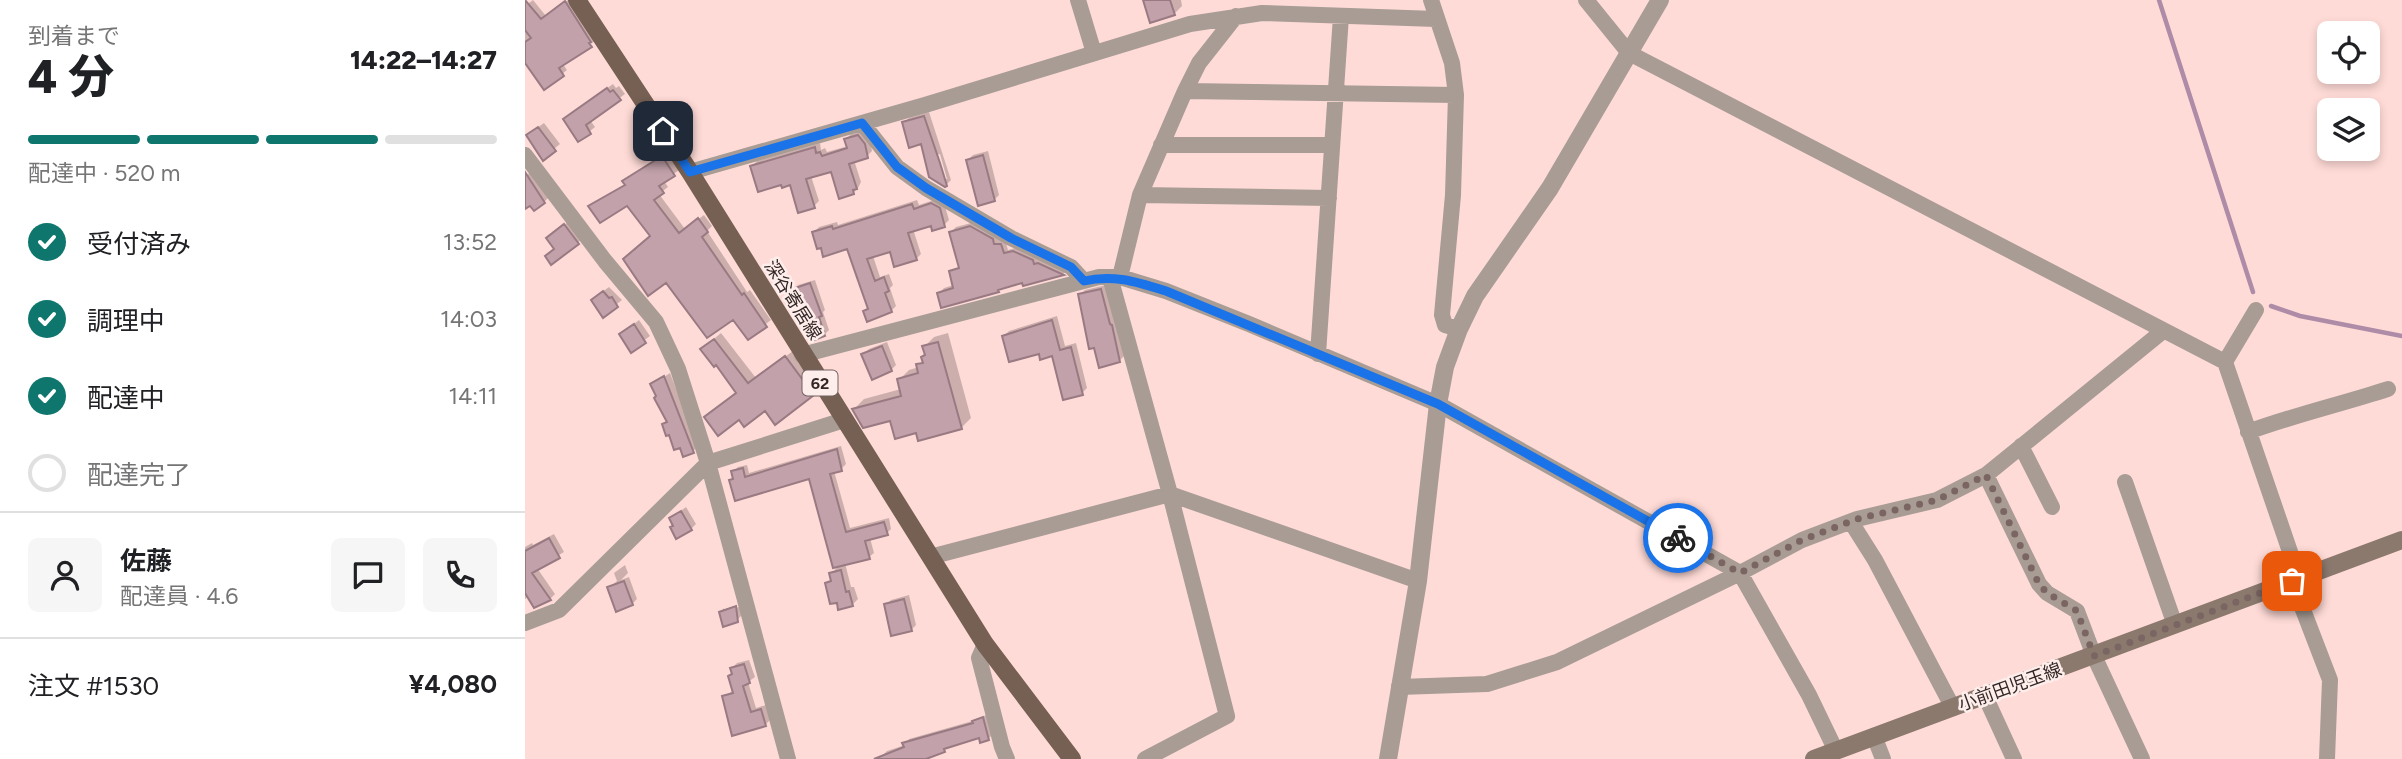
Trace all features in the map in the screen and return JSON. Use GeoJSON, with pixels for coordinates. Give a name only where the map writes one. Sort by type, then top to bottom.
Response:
{"type":"FeatureCollection","features":[{"type":"Feature","properties":{"kind":"main road","name":"深谷寄居線"},"geometry":{"type":"LineString","coordinates":[[577,0],[690,172],[985,644],[1072,759]]}},
{"type":"Feature","properties":{"kind":"main road","name":"小前田児玉線"},"geometry":{"type":"LineString","coordinates":[[1814,759],[2402,540]]}},
{"type":"Feature","properties":{"kind":"street"},"geometry":{"type":"LineString","coordinates":[[1078,0],[1094,53]]}},
{"type":"Feature","properties":{"kind":"street"},"geometry":{"type":"LineString","coordinates":[[1431,0],[1452,63],[1456,96],[1453,195],[1442,315],[1445,325],[1459,329]]}},
{"type":"Feature","properties":{"kind":"street"},"geometry":{"type":"LineString","coordinates":[[1586,0],[1629,53],[2225,362],[2330,680],[2327,759]]}},
{"type":"Feature","properties":{"kind":"street"},"geometry":{"type":"LineString","coordinates":[[1388,759],[1418,581],[1438,404],[1445,367],[1475,296],[1550,188],[1660,0]]}},
{"type":"Feature","properties":{"kind":"street"},"geometry":{"type":"LineString","coordinates":[[690,172],[1190,24],[1262,13],[1436,19]]}},
{"type":"Feature","properties":{"kind":"street"},"geometry":{"type":"LineString","coordinates":[[1145,759],[1227,716],[1115,277],[1140,195],[1185,91],[1199,62],[1236,16]]}},
{"type":"Feature","properties":{"kind":"street"},"geometry":{"type":"LineString","coordinates":[[1318,354],[1341,16]]}},
{"type":"Feature","properties":{"kind":"street"},"geometry":{"type":"LineString","coordinates":[[1185,91],[1456,96]]}},
{"type":"Feature","properties":{"kind":"street"},"geometry":{"type":"LineString","coordinates":[[862,123],[897,167],[926,188],[1011,238],[1071,267],[1084,281]]}},
{"type":"Feature","properties":{"kind":"street"},"geometry":{"type":"LineString","coordinates":[[1161,145],[1332,145]]}},
{"type":"Feature","properties":{"kind":"street"},"geometry":{"type":"LineString","coordinates":[[525,155],[605,261],[656,322],[678,369],[708,463],[787,759]]}},
{"type":"Feature","properties":{"kind":"street"},"geometry":{"type":"LineString","coordinates":[[1140,195],[1329,198]]}},
{"type":"Feature","properties":{"kind":"street"},"geometry":{"type":"LineString","coordinates":[[802,355],[1084,281],[1115,277],[1166,291],[1438,404],[1740,573],[1809,695],[1836,751]]}},
{"type":"Feature","properties":{"kind":"street"},"geometry":{"type":"LineString","coordinates":[[2225,362],[2256,310]]}},
{"type":"Feature","properties":{"kind":"street"},"geometry":{"type":"LineString","coordinates":[[1399,687],[1487,684],[1557,662],[1802,540],[1851,522],[1937,500],[1986,475],[2164,331]]}},
{"type":"Feature","properties":{"kind":"street"},"geometry":{"type":"LineString","coordinates":[[2248,432],[2288,417],[2319,411],[2388,389]]}},
{"type":"Feature","properties":{"kind":"street"},"geometry":{"type":"LineString","coordinates":[[525,623],[559,610],[708,463],[844,420]]}},
{"type":"Feature","properties":{"kind":"street"},"geometry":{"type":"LineString","coordinates":[[2021,446],[2052,507]]}},
{"type":"Feature","properties":{"kind":"street"},"geometry":{"type":"LineString","coordinates":[[1986,475],[2039,584],[2047,593],[2077,611],[2094,656],[2142,759]]}},
{"type":"Feature","properties":{"kind":"street"},"geometry":{"type":"LineString","coordinates":[[2125,482],[2175,625]]}},
{"type":"Feature","properties":{"kind":"street"},"geometry":{"type":"LineString","coordinates":[[930,556],[1170,494],[1418,581]]}},
{"type":"Feature","properties":{"kind":"street"},"geometry":{"type":"LineString","coordinates":[[1851,522],[1875,560],[1953,708]]}},
{"type":"Feature","properties":{"kind":"street"},"geometry":{"type":"LineString","coordinates":[[985,644],[979,658],[1007,759]]}},
{"type":"Feature","properties":{"kind":"street"},"geometry":{"type":"LineString","coordinates":[[1985,696],[2014,759]]}},
{"type":"Feature","properties":{"kind":"street"},"geometry":{"type":"LineString","coordinates":[[1874,736],[1883,759]]}},
{"type":"Feature","properties":{"kind":"building"},"geometry":{"type":"Polygon","coordinates":[[[525,0],[541,19],[565,1],[591,42],[589,43],[592,47],[559,68],[564,76],[544,90],[525,63],[525,42],[531,38],[525,30],[525,0]]]}},
{"type":"Feature","properties":{"kind":"building"},"geometry":{"type":"Polygon","coordinates":[[[1143,0],[1170,0],[1175,15],[1150,23],[1143,0]]]}},
{"type":"Feature","properties":{"kind":"building"},"geometry":{"type":"Polygon","coordinates":[[[607,88],[610,92],[613,90],[621,100],[586,125],[591,134],[578,142],[563,119],[607,88]]]}},
{"type":"Feature","properties":{"kind":"building"},"geometry":{"type":"Polygon","coordinates":[[[924,116],[947,186],[945,187],[929,177],[921,144],[909,148],[902,122],[924,116]]]}},
{"type":"Feature","properties":{"kind":"building"},"geometry":{"type":"Polygon","coordinates":[[[538,127],[556,151],[543,161],[526,135],[538,127]]]}},
{"type":"Feature","properties":{"kind":"building"},"geometry":{"type":"Polygon","coordinates":[[[858,135],[865,144],[868,158],[849,164],[857,189],[853,190],[854,194],[839,199],[831,172],[806,179],[815,208],[798,213],[790,185],[758,192],[750,166],[815,147],[816,153],[820,152],[822,156],[847,148],[844,139],[858,135]]]}},
{"type":"Feature","properties":{"kind":"building"},"geometry":{"type":"Polygon","coordinates":[[[983,155],[995,201],[978,206],[966,160],[983,155]]]}},
{"type":"Feature","properties":{"kind":"building"},"geometry":{"type":"Polygon","coordinates":[[[662,156],[675,176],[659,186],[664,193],[654,200],[679,233],[698,218],[708,232],[702,237],[767,327],[748,340],[733,320],[707,338],[666,283],[648,296],[623,259],[650,236],[627,206],[600,223],[588,206],[625,185],[622,181],[662,156]]]}},
{"type":"Feature","properties":{"kind":"building"},"geometry":{"type":"Polygon","coordinates":[[[525,172],[545,203],[534,211],[530,206],[525,209],[525,172]]]}},
{"type":"Feature","properties":{"kind":"building"},"geometry":{"type":"Polygon","coordinates":[[[931,203],[940,208],[945,227],[932,231],[931,226],[908,233],[917,260],[894,267],[890,252],[867,259],[875,281],[884,277],[889,291],[885,293],[892,312],[867,322],[863,311],[868,309],[847,249],[823,257],[821,248],[817,249],[812,232],[832,226],[833,229],[912,204],[914,209],[931,203]]]}},
{"type":"Feature","properties":{"kind":"building"},"geometry":{"type":"Polygon","coordinates":[[[564,224],[579,244],[551,265],[545,256],[554,249],[546,238],[564,224]]]}},
{"type":"Feature","properties":{"kind":"building"},"geometry":{"type":"Polygon","coordinates":[[[970,226],[993,239],[994,244],[1001,244],[1004,253],[1013,251],[1033,260],[1034,264],[1038,263],[1064,275],[1023,286],[1022,283],[941,308],[937,293],[953,288],[949,271],[959,268],[949,232],[970,226]]]}},
{"type":"Feature","properties":{"kind":"building"},"geometry":{"type":"Polygon","coordinates":[[[810,283],[822,316],[819,317],[825,336],[812,341],[792,289],[810,283]]]}},
{"type":"Feature","properties":{"kind":"building"},"geometry":{"type":"Polygon","coordinates":[[[1101,289],[1120,362],[1099,368],[1094,348],[1089,349],[1078,294],[1101,289]]]}},
{"type":"Feature","properties":{"kind":"building"},"geometry":{"type":"Polygon","coordinates":[[[603,291],[609,298],[612,297],[618,307],[603,318],[591,300],[603,291]]]}},
{"type":"Feature","properties":{"kind":"building"},"geometry":{"type":"Polygon","coordinates":[[[1052,320],[1060,350],[1071,347],[1083,395],[1063,400],[1052,356],[1040,360],[1039,354],[1009,362],[1002,336],[1052,320]]]}},
{"type":"Feature","properties":{"kind":"building"},"geometry":{"type":"Polygon","coordinates":[[[634,324],[646,343],[631,353],[619,334],[634,324]]]}},
{"type":"Feature","properties":{"kind":"building"},"geometry":{"type":"Polygon","coordinates":[[[714,339],[748,383],[785,356],[814,395],[775,425],[765,411],[744,427],[739,420],[718,436],[704,417],[736,393],[716,365],[714,367],[700,349],[714,339]]]}},
{"type":"Feature","properties":{"kind":"building"},"geometry":{"type":"Polygon","coordinates":[[[938,342],[962,429],[918,441],[916,433],[895,439],[890,421],[863,428],[852,409],[901,396],[897,379],[918,373],[916,364],[923,363],[921,357],[925,355],[922,346],[938,342]]]}},
{"type":"Feature","properties":{"kind":"building"},"geometry":{"type":"Polygon","coordinates":[[[882,346],[892,371],[872,380],[861,354],[882,346]]]}},
{"type":"Feature","properties":{"kind":"building"},"geometry":{"type":"Polygon","coordinates":[[[664,376],[694,453],[683,457],[680,448],[674,450],[669,435],[666,436],[662,424],[667,422],[650,384],[664,376]]]}},
{"type":"Feature","properties":{"kind":"building"},"geometry":{"type":"Polygon","coordinates":[[[837,449],[842,471],[830,474],[846,532],[884,522],[888,535],[865,541],[870,559],[833,568],[809,479],[735,501],[729,480],[733,479],[731,471],[743,468],[745,477],[837,449]]]}},
{"type":"Feature","properties":{"kind":"building"},"geometry":{"type":"Polygon","coordinates":[[[681,511],[692,530],[676,539],[669,518],[681,511]]]}},
{"type":"Feature","properties":{"kind":"building"},"geometry":{"type":"Polygon","coordinates":[[[549,538],[560,558],[532,573],[551,600],[534,608],[525,593],[525,551],[549,538]]]}},
{"type":"Feature","properties":{"kind":"building"},"geometry":{"type":"Polygon","coordinates":[[[841,570],[846,592],[849,591],[853,606],[838,610],[837,603],[830,604],[825,583],[831,581],[829,573],[841,570]]]}},
{"type":"Feature","properties":{"kind":"building"},"geometry":{"type":"Polygon","coordinates":[[[624,581],[633,605],[616,612],[607,587],[624,581]]]}},
{"type":"Feature","properties":{"kind":"building"},"geometry":{"type":"Polygon","coordinates":[[[904,599],[912,631],[891,636],[884,604],[904,599]]]}},
{"type":"Feature","properties":{"kind":"building"},"geometry":{"type":"Polygon","coordinates":[[[736,606],[738,622],[723,627],[719,612],[736,606]]]}},
{"type":"Feature","properties":{"kind":"building"},"geometry":{"type":"Polygon","coordinates":[[[744,664],[750,683],[743,686],[751,712],[761,709],[766,726],[732,736],[722,696],[733,693],[728,676],[732,674],[730,668],[744,664]]]}},
{"type":"Feature","properties":{"kind":"building"},"geometry":{"type":"Polygon","coordinates":[[[983,717],[989,740],[980,743],[979,738],[944,749],[945,752],[926,759],[874,759],[904,747],[902,743],[973,723],[972,721],[983,717]]]}},
{"type":"Feature","properties":{"kind":"waterway"},"geometry":{"type":"LineString","coordinates":[[2159,0],[2253,292]]}},
{"type":"Feature","properties":{"kind":"waterway"},"geometry":{"type":"LineString","coordinates":[[2271,306],[2300,316],[2402,336]]}},
{"type":"Feature","properties":{"kind":"way so far"},"geometry":{"type":"LineString","coordinates":[[1678,538],[1740,573],[1802,540],[1857,519],[1937,500],[1986,475],[2039,584],[2047,593],[2077,611],[2094,656],[2292,581]]}},
{"type":"Feature","properties":{"kind":"route"},"geometry":{"type":"LineString","coordinates":[[663,131],[690,172],[862,123],[897,167],[926,188],[1011,238],[1071,267],[1084,281],[1099,277],[1120,277],[1166,291],[1438,404],[1678,538]]}}]}
